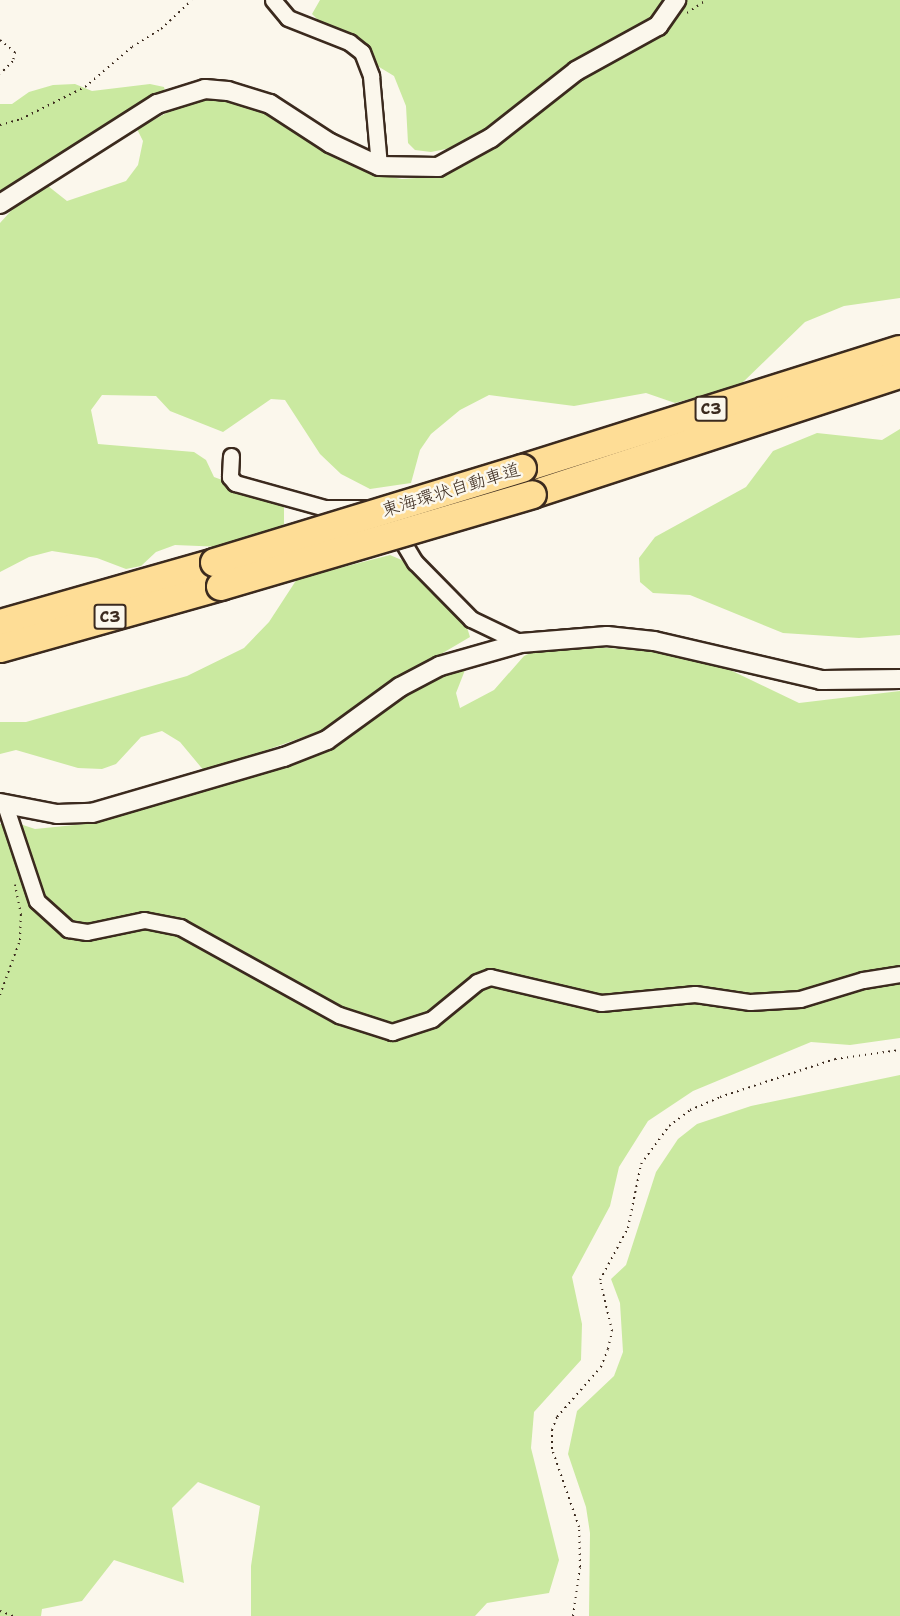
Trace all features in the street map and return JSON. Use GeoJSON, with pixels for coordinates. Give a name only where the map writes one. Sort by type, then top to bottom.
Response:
{"type":"FeatureCollection","features":[{"type":"Feature","properties":{"kind":"highway","name":"東海環状自動車道"},"geometry":{"type":"LineString","coordinates":[[0,648],[522,468],[900,349]]}},
{"type":"Feature","properties":{"kind":"highway","name":"東海環状自動車道"},"geometry":{"type":"LineString","coordinates":[[0,623],[217,574],[532,494],[900,374]]}},
{"type":"Feature","properties":{"kind":"street"},"geometry":{"type":"LineString","coordinates":[[273,0],[288,18],[349,42],[362,52],[371,76],[379,166]]}},
{"type":"Feature","properties":{"kind":"street"},"geometry":{"type":"LineString","coordinates":[[0,204],[157,104],[205,90],[239,93],[270,104],[330,143],[379,166],[438,167],[460,158],[576,71],[658,26],[676,0]]}},
{"type":"Feature","properties":{"kind":"street"},"geometry":{"type":"LineString","coordinates":[[231,456],[230,477],[235,483],[325,508],[367,508],[384,514],[415,562],[471,619],[521,643]]}},
{"type":"Feature","properties":{"kind":"street"},"geometry":{"type":"LineString","coordinates":[[2,804],[57,814],[92,813],[284,757],[327,740],[400,687],[440,666],[521,643],[566,637],[643,640],[699,649],[778,672],[821,680],[900,679]]}},
{"type":"Feature","properties":{"kind":"street"},"geometry":{"type":"LineString","coordinates":[[2,804],[37,901],[60,925],[76,932],[144,920],[180,927],[339,1015],[392,1032],[432,1018],[477,982],[490,977],[601,1004],[695,994],[750,1002],[801,999],[863,980],[900,974]]}},
{"type":"Feature","properties":{"kind":"path"},"geometry":{"type":"LineString","coordinates":[[0,124],[28,115],[85,87],[132,46],[162,29],[192,0]]}},
{"type":"Feature","properties":{"kind":"path"},"geometry":{"type":"LineString","coordinates":[[0,40],[15,51],[13,61],[0,74]]}},
{"type":"Feature","properties":{"kind":"path"},"geometry":{"type":"LineString","coordinates":[[0,995],[20,940],[21,915],[14,879]]}},
{"type":"Feature","properties":{"kind":"path"},"geometry":{"type":"LineString","coordinates":[[573,1616],[580,1568],[579,1527],[576,1508],[556,1462],[552,1430],[557,1417],[601,1367],[608,1349],[612,1331],[600,1280],[628,1228],[641,1164],[669,1126],[710,1101],[835,1059],[900,1050]]}},
{"type":"Feature","properties":{"kind":"path"},"geometry":{"type":"LineString","coordinates":[[0,1611],[13,1616]]}},
{"type":"Feature","properties":{"kind":"green space"},"geometry":{"type":"Polygon","coordinates":[[[320,0],[669,0],[652,21],[572,64],[461,146],[431,152],[415,150],[408,143],[406,106],[394,76],[343,45],[312,14],[320,0]]]}},
{"type":"Feature","properties":{"kind":"green space"},"geometry":{"type":"Polygon","coordinates":[[[685,0],[900,0],[900,298],[844,306],[805,322],[740,385],[675,403],[646,393],[574,406],[489,395],[460,410],[431,434],[420,450],[411,483],[370,489],[341,474],[320,454],[285,400],[271,399],[223,432],[170,411],[156,396],[102,395],[91,410],[98,444],[194,452],[206,460],[214,477],[284,503],[284,524],[271,532],[223,547],[175,545],[156,552],[141,566],[126,569],[97,558],[52,551],[29,557],[0,572],[0,223],[19,202],[48,186],[67,201],[126,181],[138,165],[143,141],[137,129],[183,104],[209,99],[253,106],[374,174],[402,179],[431,177],[464,166],[487,152],[559,91],[669,24],[685,0]]]}},
{"type":"Feature","properties":{"kind":"green space"},"geometry":{"type":"Polygon","coordinates":[[[75,84],[92,91],[150,84],[164,87],[165,91],[0,195],[0,104],[12,104],[29,92],[53,85],[75,84]]]}},
{"type":"Feature","properties":{"kind":"green space"},"geometry":{"type":"Polygon","coordinates":[[[900,429],[900,635],[859,638],[783,633],[690,595],[653,593],[640,582],[639,558],[655,537],[746,487],[773,451],[817,433],[882,440],[900,429]]]}},
{"type":"Feature","properties":{"kind":"green space"},"geometry":{"type":"Polygon","coordinates":[[[390,555],[404,561],[465,621],[470,637],[378,691],[323,730],[205,772],[180,742],[162,731],[141,737],[116,764],[102,769],[78,768],[16,750],[0,754],[0,722],[26,722],[187,676],[244,648],[269,622],[297,579],[390,555]]]}},
{"type":"Feature","properties":{"kind":"green space"},"geometry":{"type":"Polygon","coordinates":[[[595,647],[699,655],[799,703],[900,691],[900,1038],[850,1045],[811,1042],[693,1091],[648,1121],[619,1167],[610,1206],[572,1277],[582,1324],[581,1360],[534,1412],[531,1448],[559,1560],[549,1593],[487,1603],[475,1616],[251,1616],[251,1566],[260,1506],[198,1482],[172,1508],[184,1583],[114,1560],[82,1601],[42,1609],[41,1616],[0,1616],[0,824],[17,823],[35,829],[95,823],[289,764],[403,697],[467,665],[456,693],[460,708],[494,690],[524,656],[541,648],[595,647]]]}},
{"type":"Feature","properties":{"kind":"green space"},"geometry":{"type":"Polygon","coordinates":[[[900,1075],[900,1616],[589,1616],[590,1533],[586,1507],[568,1454],[577,1411],[614,1376],[623,1352],[620,1303],[611,1279],[626,1265],[656,1172],[678,1139],[697,1124],[751,1106],[900,1075]]]}}]}
